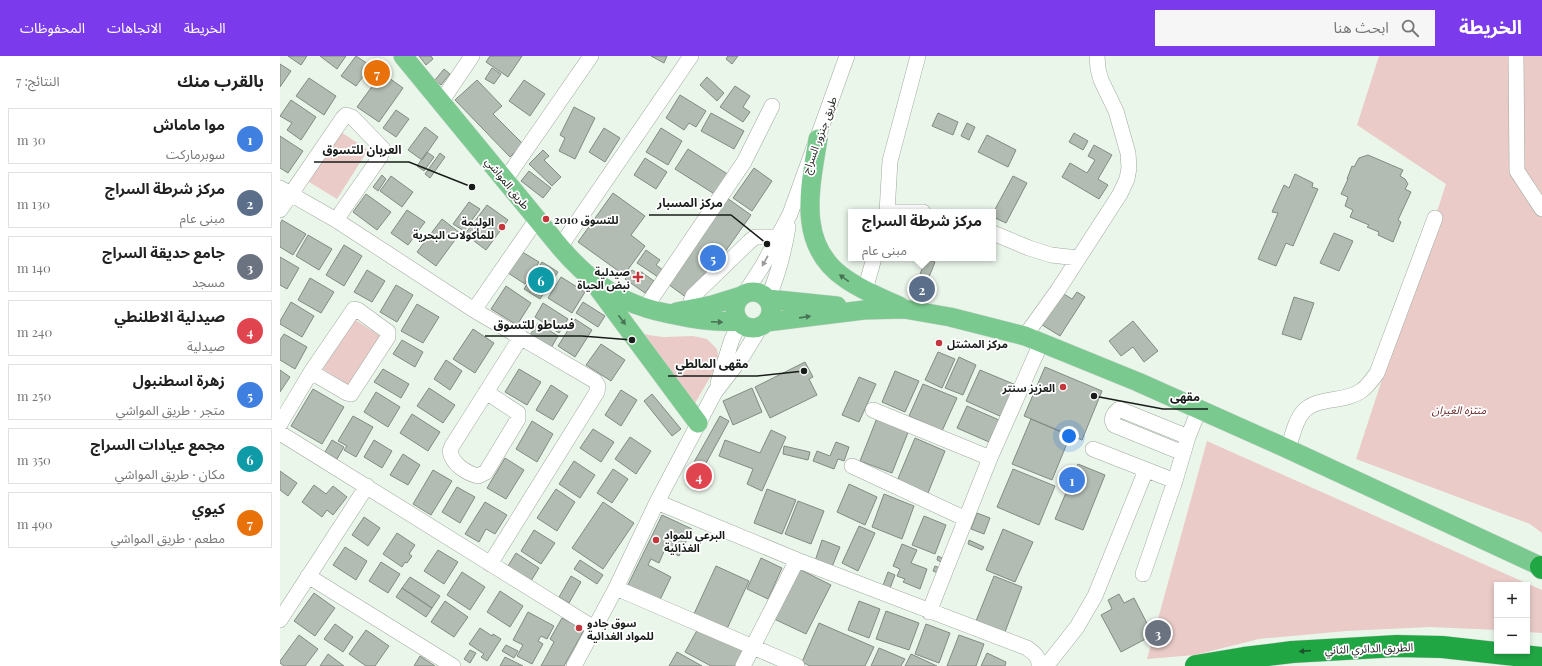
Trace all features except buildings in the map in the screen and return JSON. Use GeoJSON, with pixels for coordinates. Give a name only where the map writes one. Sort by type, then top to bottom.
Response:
{"type":"FeatureCollection","features":[{"type":"Feature","properties":{"kind":"highway"},"geometry":{"type":"LineString","coordinates":[[1442,647],[1494,642]]}},
{"type":"Feature","properties":{"kind":"highway"},"geometry":{"type":"LineString","coordinates":[[1530,642],[1542,643]]}},
{"type":"Feature","properties":{"kind":"highway","name":"الطريق الدائري الثاني"},"geometry":{"type":"LineString","coordinates":[[1196,666],[1244,658],[1342,648],[1397,646],[1442,647],[1542,658]]}},
{"type":"Feature","properties":{"kind":"main road","name":"طريق المواشي"},"geometry":{"type":"LineString","coordinates":[[403,56],[560,247],[573,262],[590,277],[615,294],[646,308],[707,322],[739,322]]}},
{"type":"Feature","properties":{"kind":"main road"},"geometry":{"type":"LineString","coordinates":[[818,139],[809,216],[813,238],[822,256],[834,270],[845,279],[904,309]]}},
{"type":"Feature","properties":{"kind":"main road"},"geometry":{"type":"LineString","coordinates":[[590,277],[698,422]]}},
{"type":"Feature","properties":{"kind":"main road"},"geometry":{"type":"LineString","coordinates":[[764,324],[770,318],[772,308],[768,299],[764,295],[755,291],[743,294],[736,304],[736,317],[739,322],[752,328],[764,324],[864,310],[904,309],[950,317],[1033,340],[1138,382],[1540,564]]}},
{"type":"Feature","properties":{"kind":"main road","name":"طريق المواشي"},"geometry":{"type":"LineString","coordinates":[[669,314],[690,310],[743,294]]}},
{"type":"Feature","properties":{"kind":"main road"},"geometry":{"type":"LineString","coordinates":[[768,299],[864,310]]}},
{"type":"Feature","properties":{"kind":"street"},"geometry":{"type":"LineString","coordinates":[[441,102],[472,56]]}},
{"type":"Feature","properties":{"kind":"street"},"geometry":{"type":"LineString","coordinates":[[505,180],[591,56]]}},
{"type":"Feature","properties":{"kind":"street"},"geometry":{"type":"LineString","coordinates":[[560,247],[691,56]]}},
{"type":"Feature","properties":{"kind":"street","name":"طريق جنزور السراج"},"geometry":{"type":"LineString","coordinates":[[743,294],[763,265],[790,214],[847,56]]}},
{"type":"Feature","properties":{"kind":"street"},"geometry":{"type":"LineString","coordinates":[[887,209],[890,161],[918,56]]}},
{"type":"Feature","properties":{"kind":"street"},"geometry":{"type":"LineString","coordinates":[[930,612],[990,458],[1033,340],[1058,290],[1120,194],[1127,179],[1129,168],[1128,153],[1116,111],[1098,70],[1097,56]]}},
{"type":"Feature","properties":{"kind":"street"},"geometry":{"type":"LineString","coordinates":[[1516,56],[1517,171],[1542,210]]}},
{"type":"Feature","properties":{"kind":"street"},"geometry":{"type":"LineString","coordinates":[[646,308],[744,162],[772,106]]}},
{"type":"Feature","properties":{"kind":"street"},"geometry":{"type":"LineString","coordinates":[[280,210],[285,191],[346,115],[352,117],[383,149],[380,157],[336,220]]}},
{"type":"Feature","properties":{"kind":"street"},"geometry":{"type":"LineString","coordinates":[[285,191],[336,220],[474,310],[595,381],[598,386],[597,392],[490,564]]}},
{"type":"Feature","properties":{"kind":"street","name":"طريق جنزور السراج"},"geometry":{"type":"LineString","coordinates":[[768,299],[785,248],[790,214]]}},
{"type":"Feature","properties":{"kind":"street"},"geometry":{"type":"LineString","coordinates":[[1288,449],[1298,419],[1308,407],[1320,402],[1337,400],[1359,392],[1370,384],[1377,373],[1435,218]]}},
{"type":"Feature","properties":{"kind":"street"},"geometry":{"type":"LineString","coordinates":[[474,310],[537,219]]}},
{"type":"Feature","properties":{"kind":"street"},"geometry":{"type":"LineString","coordinates":[[996,234],[1029,248],[1051,255],[1078,258]]}},
{"type":"Feature","properties":{"kind":"street"},"geometry":{"type":"LineString","coordinates":[[690,310],[693,296],[749,242],[755,238],[778,237]]}},
{"type":"Feature","properties":{"kind":"street"},"geometry":{"type":"LineString","coordinates":[[865,290],[873,261]]}},
{"type":"Feature","properties":{"kind":"street"},"geometry":{"type":"LineString","coordinates":[[311,372],[351,394],[388,337],[388,332],[358,310],[354,309],[311,372],[281,433],[594,628]]}},
{"type":"Feature","properties":{"kind":"street"},"geometry":{"type":"LineString","coordinates":[[715,392],[739,322]]}},
{"type":"Feature","properties":{"kind":"street"},"geometry":{"type":"LineString","coordinates":[[574,666],[616,588],[698,422],[715,392],[742,357],[764,324]]}},
{"type":"Feature","properties":{"kind":"street"},"geometry":{"type":"LineString","coordinates":[[486,392],[518,413],[518,419],[486,472],[478,476],[472,474],[453,461],[450,451],[486,392],[521,338]]}},
{"type":"Feature","properties":{"kind":"street"},"geometry":{"type":"LineString","coordinates":[[1183,453],[1114,425],[1112,420],[1113,415],[1119,409],[1188,437]]}},
{"type":"Feature","properties":{"kind":"street"},"geometry":{"type":"LineString","coordinates":[[873,410],[990,458]]}},
{"type":"Feature","properties":{"kind":"street"},"geometry":{"type":"LineString","coordinates":[[1143,574],[1188,437],[1199,410]]}},
{"type":"Feature","properties":{"kind":"street"},"geometry":{"type":"LineString","coordinates":[[1092,449],[1174,481]]}},
{"type":"Feature","properties":{"kind":"street"},"geometry":{"type":"LineString","coordinates":[[852,466],[966,519]]}},
{"type":"Feature","properties":{"kind":"street"},"geometry":{"type":"LineString","coordinates":[[1044,666],[1056,654],[1077,627],[1095,596],[1146,470]]}},
{"type":"Feature","properties":{"kind":"street"},"geometry":{"type":"LineString","coordinates":[[280,620],[367,486]]}},
{"type":"Feature","properties":{"kind":"street"},"geometry":{"type":"LineString","coordinates":[[658,502],[797,560],[930,612],[1027,648],[1056,654]]}},
{"type":"Feature","properties":{"kind":"street"},"geometry":{"type":"LineString","coordinates":[[743,666],[797,560]]}},
{"type":"Feature","properties":{"kind":"street"},"geometry":{"type":"LineString","coordinates":[[308,576],[453,666]]}},
{"type":"Feature","properties":{"kind":"street"},"geometry":{"type":"LineString","coordinates":[[616,588],[797,666]]}},
{"type":"Feature","properties":{"kind":"street"},"geometry":{"type":"LineString","coordinates":[[1027,648],[1036,654],[1039,666]]}},
{"type":"Feature","properties":{"kind":"green space","name":"منتزه الغيران"},"geometry":{"type":"Polygon","coordinates":[[[1379,56],[1542,56],[1542,533],[1530,524],[1356,459],[1446,184],[1357,125],[1379,56]]]}},
{"type":"Feature","properties":{"kind":"green space"},"geometry":{"type":"Polygon","coordinates":[[[341,132],[368,150],[337,199],[309,182],[341,132]]]}},
{"type":"Feature","properties":{"kind":"green space"},"geometry":{"type":"Polygon","coordinates":[[[354,319],[382,337],[350,386],[323,369],[354,319]]]}},
{"type":"Feature","properties":{"kind":"green space"},"geometry":{"type":"Polygon","coordinates":[[[632,330],[648,335],[663,337],[693,336],[707,339],[717,349],[719,362],[691,410],[632,330]]]}},
{"type":"Feature","properties":{"kind":"green space"},"geometry":{"type":"Polygon","coordinates":[[[1207,441],[1524,582],[1494,582],[1494,630],[1430,627],[1346,631],[1259,639],[1195,655],[1147,659],[1207,441]]]}},
{"type":"Feature","properties":{"kind":"green space"},"geometry":{"type":"Polygon","coordinates":[[[1530,585],[1542,590],[1542,633],[1530,632],[1530,585]]]}},
{"type":"Feature","properties":{"kind":"place","name":"كيوي"},"geometry":{"type":"Point","coordinates":[377,73]}},
{"type":"Feature","properties":{"kind":"place","name":"العربان للتسوق"},"geometry":{"type":"Point","coordinates":[472,187]}},
{"type":"Feature","properties":{"kind":"place","name":"2010 للتسوق"},"geometry":{"type":"Point","coordinates":[546,219]}},
{"type":"Feature","properties":{"kind":"place","name":"الوليمة للمأكولات البحرية"},"geometry":{"type":"Point","coordinates":[502,227]}},
{"type":"Feature","properties":{"kind":"place","name":"مركز المسبار"},"geometry":{"type":"Point","coordinates":[767,244]}},
{"type":"Feature","properties":{"kind":"place","name":"زهرة اسطنبول"},"geometry":{"type":"Point","coordinates":[713,258]}},
{"type":"Feature","properties":{"kind":"place","name":"صيدلية نبض الحياة"},"geometry":{"type":"Point","coordinates":[638,277]}},
{"type":"Feature","properties":{"kind":"place","name":"مجمع عيادات السراج"},"geometry":{"type":"Point","coordinates":[541,280]}},
{"type":"Feature","properties":{"kind":"place","name":"مركز شرطة السراج"},"geometry":{"type":"Point","coordinates":[922,289]}},
{"type":"Feature","properties":{"kind":"place","name":"فساطو للتسوق"},"geometry":{"type":"Point","coordinates":[632,340]}},
{"type":"Feature","properties":{"kind":"place","name":"مركز المشتل"},"geometry":{"type":"Point","coordinates":[939,343]}},
{"type":"Feature","properties":{"kind":"place","name":"مقهى المالطي"},"geometry":{"type":"Point","coordinates":[804,371]}},
{"type":"Feature","properties":{"kind":"place","name":"العزيز سنتر"},"geometry":{"type":"Point","coordinates":[1063,387]}},
{"type":"Feature","properties":{"kind":"place","name":"مقهى"},"geometry":{"type":"Point","coordinates":[1094,396]}},
{"type":"Feature","properties":{"kind":"place","name":"صيدلية الاطلنطي"},"geometry":{"type":"Point","coordinates":[699,476]}},
{"type":"Feature","properties":{"kind":"place","name":"موا ماماش"},"geometry":{"type":"Point","coordinates":[1072,480]}},
{"type":"Feature","properties":{"kind":"place","name":"البرعي للمواد الغذائية"},"geometry":{"type":"Point","coordinates":[656,540]}},
{"type":"Feature","properties":{"kind":"place","name":"سوق جادو للمواد الغدائية"},"geometry":{"type":"Point","coordinates":[579,628]}},
{"type":"Feature","properties":{"kind":"place","name":"جامع حديقة السراج"},"geometry":{"type":"Point","coordinates":[1158,633]}}]}
